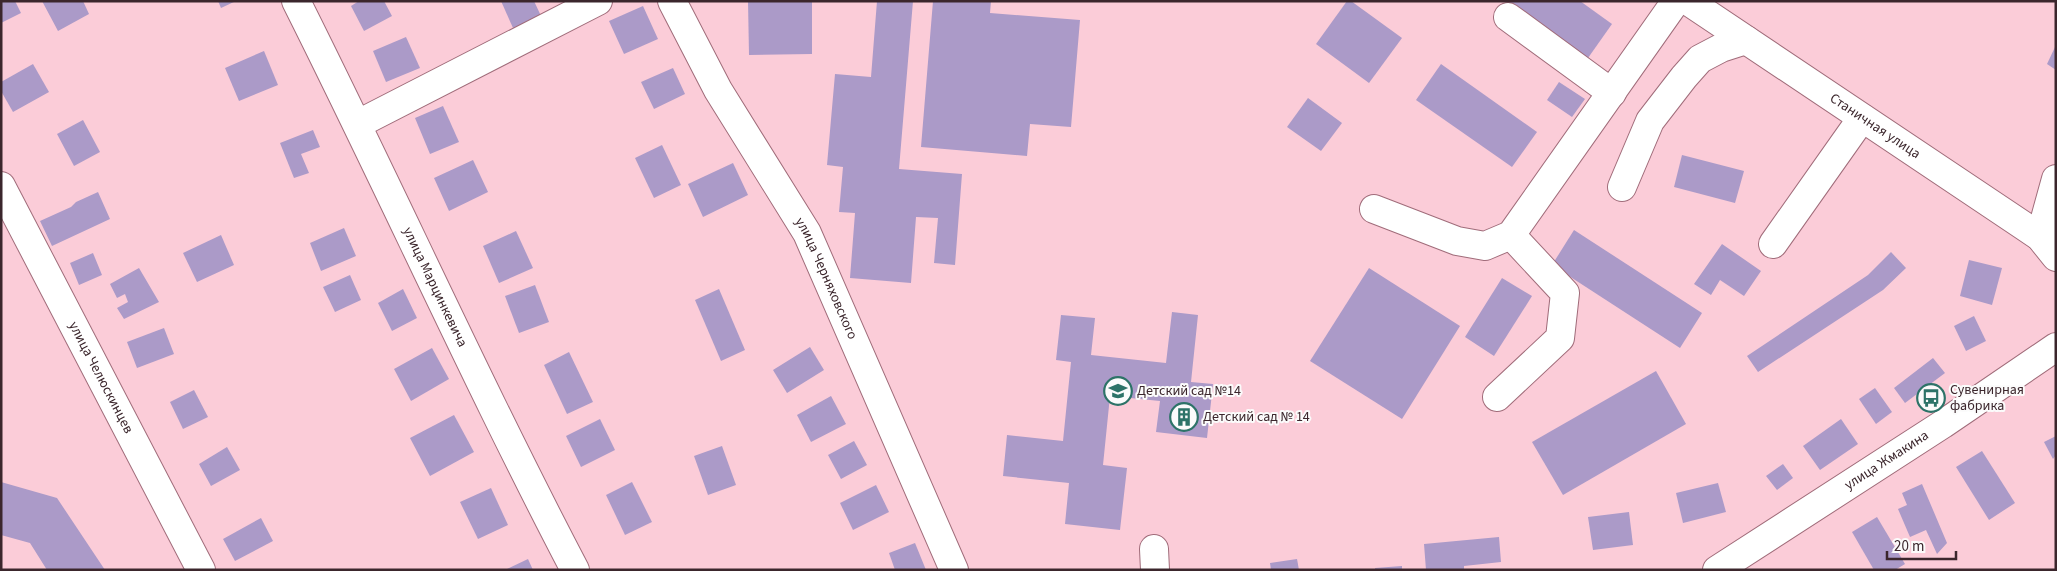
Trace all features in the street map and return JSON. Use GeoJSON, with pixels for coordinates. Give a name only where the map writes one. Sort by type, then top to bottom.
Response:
{"type":"FeatureCollection","features":[{"type":"Feature","properties":{"kind":"street","name":"улица Марцинкевича"},"geometry":{"type":"LineString","coordinates":[[296,1],[358,124],[526,476],[576,570]]}},
{"type":"Feature","properties":{"kind":"street"},"geometry":{"type":"LineString","coordinates":[[358,124],[598,1]]}},
{"type":"Feature","properties":{"kind":"street","name":"улица Черняховского"},"geometry":{"type":"LineString","coordinates":[[672,1],[718,90],[807,233],[954,570]]}},
{"type":"Feature","properties":{"kind":"street"},"geometry":{"type":"LineString","coordinates":[[1374,209],[1457,241],[1482,255],[1511,235],[1676,1]]}},
{"type":"Feature","properties":{"kind":"street","name":"Станичная улица"},"geometry":{"type":"LineString","coordinates":[[1688,1],[1862,118],[2048,247]]}},
{"type":"Feature","properties":{"kind":"street"},"geometry":{"type":"LineString","coordinates":[[1508,17],[1612,93]]}},
{"type":"Feature","properties":{"kind":"street"},"geometry":{"type":"LineString","coordinates":[[1622,187],[1650,121],[1684,77],[1700,59],[1721,48],[1746,40]]}},
{"type":"Feature","properties":{"kind":"street"},"geometry":{"type":"LineString","coordinates":[[1773,244],[1862,118]]}},
{"type":"Feature","properties":{"kind":"street"},"geometry":{"type":"LineString","coordinates":[[2048,247],[2056,179]]}},
{"type":"Feature","properties":{"kind":"street","name":"улица Челюскинцев"},"geometry":{"type":"LineString","coordinates":[[1,186],[201,570]]}},
{"type":"Feature","properties":{"kind":"street"},"geometry":{"type":"LineString","coordinates":[[1497,397],[1560,338],[1565,293],[1511,235]]}},
{"type":"Feature","properties":{"kind":"street","name":"улица Жмакина"},"geometry":{"type":"LineString","coordinates":[[1717,570],[1943,424],[2056,347]]}},
{"type":"Feature","properties":{"kind":"building"},"geometry":{"type":"Polygon","coordinates":[[[1,1],[15,1],[21,13],[1,23],[1,1]]]}},
{"type":"Feature","properties":{"kind":"building"},"geometry":{"type":"Polygon","coordinates":[[[42,1],[83,1],[89,14],[58,31],[42,1]]]}},
{"type":"Feature","properties":{"kind":"building"},"geometry":{"type":"Polygon","coordinates":[[[218,1],[236,1],[221,8],[218,1]]]}},
{"type":"Feature","properties":{"kind":"building"},"geometry":{"type":"Polygon","coordinates":[[[359,1],[384,1],[392,16],[364,31],[351,6],[359,1]]]}},
{"type":"Feature","properties":{"kind":"building"},"geometry":{"type":"Polygon","coordinates":[[[501,1],[534,1],[541,16],[513,28],[501,1]]]}},
{"type":"Feature","properties":{"kind":"building"},"geometry":{"type":"Polygon","coordinates":[[[748,1],[812,1],[812,54],[749,55],[748,1]]]}},
{"type":"Feature","properties":{"kind":"building"},"geometry":{"type":"Polygon","coordinates":[[[877,1],[913,1],[899,169],[962,174],[955,265],[934,263],[938,218],[916,217],[911,283],[850,278],[855,213],[839,212],[843,167],[827,165],[835,74],[871,77],[877,1]]]}},
{"type":"Feature","properties":{"kind":"building"},"geometry":{"type":"Polygon","coordinates":[[[933,1],[991,1],[990,13],[1080,20],[1071,127],[1030,124],[1027,156],[921,147],[933,1]]]}},
{"type":"Feature","properties":{"kind":"building"},"geometry":{"type":"Polygon","coordinates":[[[1347,1],[1351,1],[1402,38],[1369,83],[1316,44],[1347,1]]]}},
{"type":"Feature","properties":{"kind":"building"},"geometry":{"type":"Polygon","coordinates":[[[1507,1],[1580,1],[1612,24],[1588,58],[1507,1]]]}},
{"type":"Feature","properties":{"kind":"building"},"geometry":{"type":"Polygon","coordinates":[[[643,6],[658,39],[624,54],[609,21],[643,6]]]}},
{"type":"Feature","properties":{"kind":"building"},"geometry":{"type":"Polygon","coordinates":[[[406,37],[420,68],[386,82],[373,51],[406,37]]]}},
{"type":"Feature","properties":{"kind":"building"},"geometry":{"type":"Polygon","coordinates":[[[2056,45],[2056,70],[2047,64],[2056,45]]]}},
{"type":"Feature","properties":{"kind":"building"},"geometry":{"type":"Polygon","coordinates":[[[264,51],[278,85],[239,101],[225,68],[264,51]]]}},
{"type":"Feature","properties":{"kind":"building"},"geometry":{"type":"Polygon","coordinates":[[[33,64],[49,92],[13,112],[1,91],[1,82],[33,64]]]}},
{"type":"Feature","properties":{"kind":"building"},"geometry":{"type":"Polygon","coordinates":[[[1441,64],[1537,132],[1512,167],[1416,100],[1441,64]]]}},
{"type":"Feature","properties":{"kind":"building"},"geometry":{"type":"Polygon","coordinates":[[[673,68],[685,94],[654,109],[641,82],[673,68]]]}},
{"type":"Feature","properties":{"kind":"building"},"geometry":{"type":"Polygon","coordinates":[[[1559,82],[1585,99],[1572,117],[1547,100],[1559,82]]]}},
{"type":"Feature","properties":{"kind":"building"},"geometry":{"type":"Polygon","coordinates":[[[1308,98],[1342,123],[1321,151],[1287,127],[1308,98]]]}},
{"type":"Feature","properties":{"kind":"building"},"geometry":{"type":"Polygon","coordinates":[[[443,106],[459,142],[430,154],[415,118],[443,106]]]}},
{"type":"Feature","properties":{"kind":"building"},"geometry":{"type":"Polygon","coordinates":[[[83,120],[100,152],[74,166],[57,134],[83,120]]]}},
{"type":"Feature","properties":{"kind":"building"},"geometry":{"type":"Polygon","coordinates":[[[313,130],[320,147],[301,154],[309,173],[294,178],[280,143],[313,130]]]}},
{"type":"Feature","properties":{"kind":"building"},"geometry":{"type":"Polygon","coordinates":[[[662,145],[681,185],[654,198],[635,158],[662,145]]]}},
{"type":"Feature","properties":{"kind":"building"},"geometry":{"type":"Polygon","coordinates":[[[1682,155],[1744,171],[1735,203],[1674,187],[1682,155]]]}},
{"type":"Feature","properties":{"kind":"building"},"geometry":{"type":"Polygon","coordinates":[[[473,160],[488,192],[449,211],[434,178],[473,160]]]}},
{"type":"Feature","properties":{"kind":"building"},"geometry":{"type":"Polygon","coordinates":[[[733,163],[748,195],[703,217],[688,184],[733,163]]]}},
{"type":"Feature","properties":{"kind":"building"},"geometry":{"type":"Polygon","coordinates":[[[98,192],[110,219],[52,246],[40,221],[98,192]]]}},
{"type":"Feature","properties":{"kind":"building"},"geometry":{"type":"Polygon","coordinates":[[[344,228],[356,256],[321,271],[310,243],[344,228]]]}},
{"type":"Feature","properties":{"kind":"building"},"geometry":{"type":"Polygon","coordinates":[[[1574,230],[1702,313],[1680,348],[1552,265],[1574,230]]]}},
{"type":"Feature","properties":{"kind":"building"},"geometry":{"type":"Polygon","coordinates":[[[516,231],[533,268],[499,283],[483,246],[516,231]]]}},
{"type":"Feature","properties":{"kind":"building"},"geometry":{"type":"Polygon","coordinates":[[[221,235],[234,265],[197,282],[183,253],[221,235]]]}},
{"type":"Feature","properties":{"kind":"building"},"geometry":{"type":"Polygon","coordinates":[[[1722,244],[1761,271],[1744,296],[1720,280],[1711,295],[1694,284],[1722,244]]]}},
{"type":"Feature","properties":{"kind":"building"},"geometry":{"type":"Polygon","coordinates":[[[1891,252],[1906,268],[1883,290],[1758,372],[1747,356],[1868,275],[1891,252]]]}},
{"type":"Feature","properties":{"kind":"building"},"geometry":{"type":"Polygon","coordinates":[[[93,253],[102,275],[79,285],[70,263],[93,253]]]}},
{"type":"Feature","properties":{"kind":"building"},"geometry":{"type":"Polygon","coordinates":[[[1969,260],[2002,268],[1992,305],[1960,296],[1969,260]]]}},
{"type":"Feature","properties":{"kind":"building"},"geometry":{"type":"Polygon","coordinates":[[[139,268],[159,302],[124,319],[117,308],[128,302],[125,294],[117,298],[110,284],[139,268]]]}},
{"type":"Feature","properties":{"kind":"building"},"geometry":{"type":"Polygon","coordinates":[[[1369,268],[1460,326],[1402,419],[1310,361],[1369,268]]]}},
{"type":"Feature","properties":{"kind":"building"},"geometry":{"type":"Polygon","coordinates":[[[350,275],[361,300],[335,312],[323,287],[350,275]]]}},
{"type":"Feature","properties":{"kind":"building"},"geometry":{"type":"Polygon","coordinates":[[[1502,278],[1532,296],[1494,356],[1465,337],[1502,278]]]}},
{"type":"Feature","properties":{"kind":"building"},"geometry":{"type":"Polygon","coordinates":[[[535,285],[549,322],[519,333],[505,296],[535,285]]]}},
{"type":"Feature","properties":{"kind":"building"},"geometry":{"type":"Polygon","coordinates":[[[403,289],[417,318],[392,331],[378,303],[403,289]]]}},
{"type":"Feature","properties":{"kind":"building"},"geometry":{"type":"Polygon","coordinates":[[[719,289],[745,350],[721,361],[695,300],[719,289]]]}},
{"type":"Feature","properties":{"kind":"building","name":"Детский сад № 14"},"geometry":{"type":"Polygon","coordinates":[[[1172,312],[1198,315],[1191,382],[1213,384],[1207,438],[1156,432],[1160,401],[1110,396],[1103,465],[1127,468],[1120,530],[1065,524],[1069,483],[1003,476],[1007,435],[1063,441],[1071,362],[1056,360],[1061,315],[1095,318],[1091,355],[1166,363],[1172,312]]]}},
{"type":"Feature","properties":{"kind":"building"},"geometry":{"type":"Polygon","coordinates":[[[1974,316],[1986,341],[1966,351],[1954,326],[1974,316]]]}},
{"type":"Feature","properties":{"kind":"building"},"geometry":{"type":"Polygon","coordinates":[[[164,328],[174,354],[137,368],[127,342],[164,328]]]}},
{"type":"Feature","properties":{"kind":"building"},"geometry":{"type":"Polygon","coordinates":[[[810,347],[824,370],[787,393],[773,370],[810,347]]]}},
{"type":"Feature","properties":{"kind":"building"},"geometry":{"type":"Polygon","coordinates":[[[432,348],[449,379],[411,401],[394,369],[432,348]]]}},
{"type":"Feature","properties":{"kind":"building"},"geometry":{"type":"Polygon","coordinates":[[[569,352],[593,402],[567,414],[544,365],[569,352]]]}},
{"type":"Feature","properties":{"kind":"building"},"geometry":{"type":"Polygon","coordinates":[[[1933,358],[1945,373],[1905,403],[1894,388],[1933,358]]]}},
{"type":"Feature","properties":{"kind":"building"},"geometry":{"type":"Polygon","coordinates":[[[1656,371],[1686,424],[1563,495],[1532,442],[1656,371]]]}},
{"type":"Feature","properties":{"kind":"building"},"geometry":{"type":"Polygon","coordinates":[[[1875,388],[1892,412],[1876,424],[1859,399],[1875,388]]]}},
{"type":"Feature","properties":{"kind":"building"},"geometry":{"type":"Polygon","coordinates":[[[194,390],[208,417],[183,429],[170,402],[194,390]]]}},
{"type":"Feature","properties":{"kind":"building"},"geometry":{"type":"Polygon","coordinates":[[[831,396],[846,424],[811,442],[797,415],[831,396]]]}},
{"type":"Feature","properties":{"kind":"building"},"geometry":{"type":"Polygon","coordinates":[[[454,415],[474,452],[430,476],[410,438],[454,415]]]}},
{"type":"Feature","properties":{"kind":"building"},"geometry":{"type":"Polygon","coordinates":[[[600,419],[615,450],[581,467],[566,436],[600,419]]]}},
{"type":"Feature","properties":{"kind":"building"},"geometry":{"type":"Polygon","coordinates":[[[1841,419],[1858,444],[1820,470],[1803,446],[1841,419]]]}},
{"type":"Feature","properties":{"kind":"building"},"geometry":{"type":"Polygon","coordinates":[[[2056,436],[2056,455],[2053,459],[2044,442],[2056,436]]]}},
{"type":"Feature","properties":{"kind":"building"},"geometry":{"type":"Polygon","coordinates":[[[854,441],[867,465],[841,479],[828,455],[854,441]]]}},
{"type":"Feature","properties":{"kind":"building"},"geometry":{"type":"Polygon","coordinates":[[[722,446],[736,485],[708,495],[694,456],[722,446]]]}},
{"type":"Feature","properties":{"kind":"building"},"geometry":{"type":"Polygon","coordinates":[[[227,447],[240,470],[211,486],[199,464],[227,447]]]}},
{"type":"Feature","properties":{"kind":"building"},"geometry":{"type":"Polygon","coordinates":[[[1982,451],[2015,503],[1989,520],[1956,467],[1982,451]]]}},
{"type":"Feature","properties":{"kind":"building"},"geometry":{"type":"Polygon","coordinates":[[[1783,464],[1793,478],[1777,490],[1766,476],[1783,464]]]}},
{"type":"Feature","properties":{"kind":"building"},"geometry":{"type":"Polygon","coordinates":[[[1,482],[57,498],[105,570],[47,570],[30,543],[1,535],[1,482]]]}},
{"type":"Feature","properties":{"kind":"building"},"geometry":{"type":"Polygon","coordinates":[[[632,482],[652,522],[625,535],[606,495],[632,482]]]}},
{"type":"Feature","properties":{"kind":"building"},"geometry":{"type":"Polygon","coordinates":[[[1718,483],[1726,512],[1683,523],[1676,493],[1718,483]]]}},
{"type":"Feature","properties":{"kind":"building"},"geometry":{"type":"Polygon","coordinates":[[[1922,484],[1947,543],[1937,554],[1926,530],[1910,537],[1898,509],[1907,505],[1902,493],[1922,484]]]}},
{"type":"Feature","properties":{"kind":"building"},"geometry":{"type":"Polygon","coordinates":[[[876,485],[889,512],[853,530],[840,503],[876,485]]]}},
{"type":"Feature","properties":{"kind":"building"},"geometry":{"type":"Polygon","coordinates":[[[491,488],[508,525],[478,539],[460,502],[491,488]]]}},
{"type":"Feature","properties":{"kind":"building"},"geometry":{"type":"Polygon","coordinates":[[[1629,512],[1633,545],[1593,550],[1588,517],[1629,512]]]}},
{"type":"Feature","properties":{"kind":"building"},"geometry":{"type":"Polygon","coordinates":[[[1877,517],[1905,564],[1895,570],[1874,570],[1852,532],[1877,517]]]}},
{"type":"Feature","properties":{"kind":"building"},"geometry":{"type":"Polygon","coordinates":[[[261,518],[273,541],[235,561],[223,539],[261,518]]]}},
{"type":"Feature","properties":{"kind":"building"},"geometry":{"type":"Polygon","coordinates":[[[1499,537],[1501,562],[1464,566],[1464,570],[1426,570],[1424,544],[1499,537]]]}},
{"type":"Feature","properties":{"kind":"building"},"geometry":{"type":"Polygon","coordinates":[[[915,543],[926,570],[895,570],[889,553],[915,543]]]}},
{"type":"Feature","properties":{"kind":"building"},"geometry":{"type":"Polygon","coordinates":[[[528,559],[533,570],[505,570],[528,559]]]}},
{"type":"Feature","properties":{"kind":"building"},"geometry":{"type":"Polygon","coordinates":[[[1297,559],[1299,570],[1271,570],[1270,563],[1297,559]]]}},
{"type":"Feature","properties":{"kind":"building"},"geometry":{"type":"Polygon","coordinates":[[[1402,566],[1402,570],[1375,570],[1375,568],[1402,566]]]}},
{"type":"Feature","properties":{"kind":"place","name":"Детский сад №14"},"geometry":{"type":"Point","coordinates":[1118,391]}},
{"type":"Feature","properties":{"kind":"place","name":"Сувенирная фабрика"},"geometry":{"type":"Point","coordinates":[1931,398]}},
{"type":"Feature","properties":{"kind":"place","name":"Детский сад № 14"},"geometry":{"type":"Point","coordinates":[1184,417]}}]}
